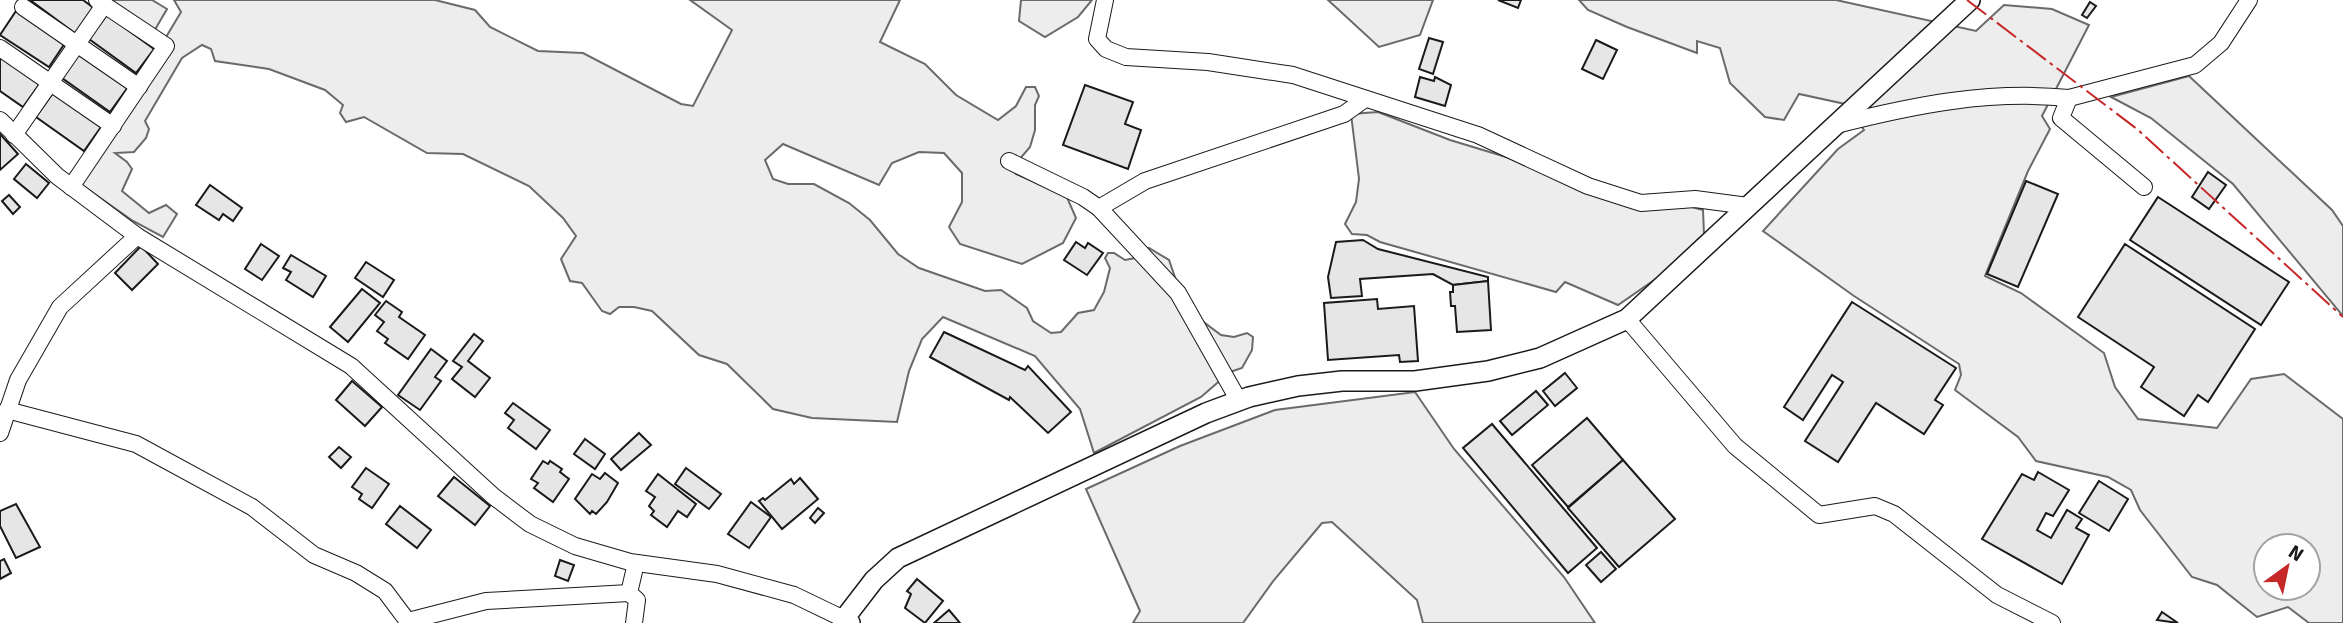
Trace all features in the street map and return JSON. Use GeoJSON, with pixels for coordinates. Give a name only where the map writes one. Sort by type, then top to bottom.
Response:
{"type":"FeatureCollection","features":[{"type":"Feature","properties":{"kind":"street"},"geometry":{"type":"LineString","coordinates":[[1105,0],[1097,39],[1106,49],[1126,57],[1208,62],[1293,75],[1478,135],[1577,181],[1641,203],[1695,199],[1748,206]]}},
{"type":"Feature","properties":{"kind":"street"},"geometry":{"type":"LineString","coordinates":[[0,120],[71,187],[136,236],[351,366],[493,496],[530,524],[575,546],[636,563],[717,574],[794,595],[845,622],[874,580],[898,558],[1239,401],[1298,386],[1342,382],[1415,381],[1488,371],[1540,358],[1627,319],[1970,0]]}},
{"type":"Feature","properties":{"kind":"street"},"geometry":{"type":"LineString","coordinates":[[1836,125],[1899,108],[1965,97],[2024,93],[2069,98],[2195,65],[2221,43],[2249,0]]}},
{"type":"Feature","properties":{"kind":"street"},"geometry":{"type":"LineString","coordinates":[[14,135],[77,44],[101,3],[166,46],[71,187]]}},
{"type":"Feature","properties":{"kind":"street"},"geometry":{"type":"LineString","coordinates":[[23,7],[139,87]]}},
{"type":"Feature","properties":{"kind":"street"},"geometry":{"type":"LineString","coordinates":[[0,47],[113,125]]}},
{"type":"Feature","properties":{"kind":"street"},"geometry":{"type":"LineString","coordinates":[[2069,98],[2061,118],[2144,187]]}},
{"type":"Feature","properties":{"kind":"street"},"geometry":{"type":"LineString","coordinates":[[1099,208],[1145,181],[1344,114],[1365,99]]}},
{"type":"Feature","properties":{"kind":"street"},"geometry":{"type":"LineString","coordinates":[[1009,161],[1083,197],[1099,208],[1178,293],[1239,401]]}},
{"type":"Feature","properties":{"kind":"street"},"geometry":{"type":"LineString","coordinates":[[0,433],[18,380],[60,307],[136,236]]}},
{"type":"Feature","properties":{"kind":"street"},"geometry":{"type":"LineString","coordinates":[[1627,319],[1735,446],[1819,515],[1875,506],[1894,514],[1948,560],[1997,595],[2052,623]]}},
{"type":"Feature","properties":{"kind":"street"},"geometry":{"type":"LineString","coordinates":[[7,410],[136,444],[251,507],[314,555],[356,573],[386,592],[409,622],[486,601],[629,593],[637,600],[634,623]]}},
{"type":"Feature","properties":{"kind":"street"},"geometry":{"type":"LineString","coordinates":[[629,593],[636,563]]}},
{"type":"Feature","properties":{"kind":"shaded area"},"geometry":{"type":"Polygon","coordinates":[[[108,0],[152,0],[167,9],[153,33],[108,0]]]}},
{"type":"Feature","properties":{"kind":"shaded area"},"geometry":{"type":"Polygon","coordinates":[[[174,0],[435,0],[475,10],[490,27],[538,51],[583,53],[681,104],[693,106],[732,30],[690,0],[900,0],[880,42],[925,64],[956,95],[998,120],[1016,106],[1026,87],[1035,87],[1039,96],[1035,105],[1035,130],[1030,147],[1018,161],[1016,174],[1066,195],[1076,218],[1063,243],[1022,264],[960,244],[949,227],[962,202],[962,173],[944,153],[919,152],[892,163],[879,185],[783,144],[765,160],[773,179],[788,184],[814,184],[849,203],[870,220],[898,254],[919,268],[985,291],[1001,290],[1027,308],[1033,321],[1051,333],[1061,332],[1078,313],[1094,310],[1104,292],[1110,268],[1105,258],[1108,253],[1114,253],[1125,260],[1135,258],[1143,248],[1149,248],[1169,260],[1177,283],[1197,317],[1221,335],[1234,337],[1247,333],[1253,337],[1252,350],[1242,368],[1230,372],[1201,397],[1094,453],[1080,409],[1035,356],[943,317],[922,339],[909,371],[897,422],[812,418],[773,409],[727,364],[699,355],[652,311],[619,307],[610,314],[602,311],[582,283],[570,281],[561,259],[576,236],[563,218],[529,186],[463,154],[427,153],[364,117],[346,122],[340,113],[343,105],[325,90],[269,69],[215,61],[211,49],[202,45],[182,58],[145,121],[149,129],[146,138],[134,152],[115,153],[132,169],[122,191],[149,213],[166,205],[177,214],[163,237],[133,221],[79,183],[181,12],[174,0]]]}},
{"type":"Feature","properties":{"kind":"shaded area"},"geometry":{"type":"Polygon","coordinates":[[[1021,0],[1092,0],[1078,17],[1045,37],[1019,21],[1021,0]]]}},
{"type":"Feature","properties":{"kind":"shaded area"},"geometry":{"type":"Polygon","coordinates":[[[1328,0],[1433,0],[1420,35],[1379,47],[1328,0]]]}},
{"type":"Feature","properties":{"kind":"shaded area"},"geometry":{"type":"Polygon","coordinates":[[[1579,0],[1836,0],[1976,31],[2004,5],[2052,9],[2089,25],[2042,116],[2050,129],[2028,171],[1985,276],[2021,293],[2104,353],[2115,387],[2138,419],[2217,428],[2251,379],[2284,374],[2343,419],[2343,623],[2309,623],[2288,607],[2257,617],[2217,585],[2192,577],[2140,510],[2131,490],[2108,477],[2036,461],[2018,437],[1955,390],[1961,375],[1959,364],[1854,296],[1763,231],[1838,149],[1864,130],[1845,104],[1799,94],[1784,120],[1765,117],[1730,83],[1720,48],[1697,41],[1697,53],[1588,10],[1579,0]]]}},
{"type":"Feature","properties":{"kind":"shaded area"},"geometry":{"type":"Polygon","coordinates":[[[2189,76],[2332,210],[2343,226],[2343,316],[2233,184],[2151,118],[2111,97],[2189,76]]]}},
{"type":"Feature","properties":{"kind":"shaded area"},"geometry":{"type":"Polygon","coordinates":[[[1378,112],[1450,140],[1516,160],[1586,192],[1677,203],[1703,210],[1704,234],[1660,276],[1618,305],[1565,282],[1556,292],[1380,242],[1367,235],[1352,234],[1345,224],[1356,202],[1359,179],[1351,114],[1378,112]]]}},
{"type":"Feature","properties":{"kind":"shaded area"},"geometry":{"type":"Polygon","coordinates":[[[1415,392],[1454,449],[1564,577],[1595,623],[1423,623],[1417,600],[1332,522],[1322,523],[1274,580],[1243,623],[1133,623],[1140,611],[1086,489],[1180,446],[1275,410],[1415,392]]]}},
{"type":"Feature","properties":{"kind":"building"},"geometry":{"type":"Polygon","coordinates":[[[30,0],[83,0],[95,9],[76,34],[30,0]]]}},
{"type":"Feature","properties":{"kind":"building"},"geometry":{"type":"Polygon","coordinates":[[[1498,0],[1521,0],[1518,8],[1498,0]]]}},
{"type":"Feature","properties":{"kind":"building"},"geometry":{"type":"Polygon","coordinates":[[[2090,2],[2096,6],[2087,18],[2082,15],[2090,2]]]}},
{"type":"Feature","properties":{"kind":"building"},"geometry":{"type":"Polygon","coordinates":[[[16,11],[65,43],[49,67],[0,35],[16,11]]]}},
{"type":"Feature","properties":{"kind":"building"},"geometry":{"type":"Polygon","coordinates":[[[107,15],[154,49],[136,73],[89,39],[107,15]]]}},
{"type":"Feature","properties":{"kind":"building"},"geometry":{"type":"Polygon","coordinates":[[[1429,38],[1443,42],[1433,74],[1419,69],[1429,38]]]}},
{"type":"Feature","properties":{"kind":"building"},"geometry":{"type":"Polygon","coordinates":[[[1596,40],[1617,50],[1603,79],[1582,69],[1596,40]]]}},
{"type":"Feature","properties":{"kind":"building"},"geometry":{"type":"Polygon","coordinates":[[[0,53],[41,82],[23,107],[0,91],[0,53]]]}},
{"type":"Feature","properties":{"kind":"building"},"geometry":{"type":"Polygon","coordinates":[[[79,53],[128,87],[110,112],[62,78],[79,53]]]}},
{"type":"Feature","properties":{"kind":"building"},"geometry":{"type":"Polygon","coordinates":[[[1420,77],[1434,81],[1435,77],[1451,85],[1445,106],[1415,97],[1420,77]]]}},
{"type":"Feature","properties":{"kind":"building"},"geometry":{"type":"Polygon","coordinates":[[[1085,85],[1133,102],[1125,124],[1141,130],[1128,169],[1063,145],[1085,85]]]}},
{"type":"Feature","properties":{"kind":"building"},"geometry":{"type":"Polygon","coordinates":[[[53,93],[101,127],[84,151],[36,117],[53,93]]]}},
{"type":"Feature","properties":{"kind":"building"},"geometry":{"type":"Polygon","coordinates":[[[0,134],[18,154],[0,170],[0,134]]]}},
{"type":"Feature","properties":{"kind":"building"},"geometry":{"type":"Polygon","coordinates":[[[26,164],[49,183],[37,198],[14,179],[26,164]]]}},
{"type":"Feature","properties":{"kind":"building"},"geometry":{"type":"Polygon","coordinates":[[[2208,172],[2226,185],[2209,209],[2192,197],[2208,172]]]}},
{"type":"Feature","properties":{"kind":"building"},"geometry":{"type":"Polygon","coordinates":[[[2026,181],[2058,194],[2018,287],[1987,274],[2026,181]]]}},
{"type":"Feature","properties":{"kind":"building"},"geometry":{"type":"Polygon","coordinates":[[[210,185],[242,208],[233,221],[223,214],[219,220],[196,205],[210,185]]]}},
{"type":"Feature","properties":{"kind":"building"},"geometry":{"type":"Polygon","coordinates":[[[9,195],[20,207],[13,214],[2,201],[9,195]]]}},
{"type":"Feature","properties":{"kind":"building"},"geometry":{"type":"Polygon","coordinates":[[[2158,197],[2289,282],[2261,325],[2130,240],[2158,197]]]}},
{"type":"Feature","properties":{"kind":"building"},"geometry":{"type":"Polygon","coordinates":[[[1363,240],[1378,249],[1488,277],[1488,281],[1453,285],[1433,274],[1360,279],[1362,296],[1331,298],[1328,277],[1336,242],[1363,240]]]}},
{"type":"Feature","properties":{"kind":"building"},"geometry":{"type":"Polygon","coordinates":[[[1076,242],[1085,248],[1088,243],[1103,253],[1087,275],[1064,260],[1076,242]]]}},
{"type":"Feature","properties":{"kind":"building"},"geometry":{"type":"Polygon","coordinates":[[[261,244],[279,256],[262,280],[245,269],[261,244]]]}},
{"type":"Feature","properties":{"kind":"building"},"geometry":{"type":"Polygon","coordinates":[[[2125,244],[2255,329],[2208,402],[2198,395],[2184,416],[2141,387],[2154,367],[2078,317],[2125,244]]]}},
{"type":"Feature","properties":{"kind":"building"},"geometry":{"type":"Polygon","coordinates":[[[141,246],[158,264],[132,290],[115,273],[141,246]]]}},
{"type":"Feature","properties":{"kind":"building"},"geometry":{"type":"Polygon","coordinates":[[[291,255],[326,276],[313,297],[286,280],[291,272],[283,268],[291,255]]]}},
{"type":"Feature","properties":{"kind":"building"},"geometry":{"type":"Polygon","coordinates":[[[366,262],[394,280],[383,297],[355,278],[366,262]]]}},
{"type":"Feature","properties":{"kind":"building"},"geometry":{"type":"Polygon","coordinates":[[[1488,281],[1491,330],[1457,332],[1455,306],[1451,306],[1450,292],[1453,292],[1453,285],[1488,281]]]}},
{"type":"Feature","properties":{"kind":"building"},"geometry":{"type":"Polygon","coordinates":[[[362,289],[380,303],[348,342],[330,327],[362,289]]]}},
{"type":"Feature","properties":{"kind":"building"},"geometry":{"type":"Polygon","coordinates":[[[1377,299],[1378,309],[1414,306],[1418,361],[1400,362],[1399,355],[1328,360],[1324,303],[1377,299]]]}},
{"type":"Feature","properties":{"kind":"building"},"geometry":{"type":"Polygon","coordinates":[[[386,301],[402,312],[399,317],[425,335],[408,359],[385,343],[388,339],[377,331],[384,322],[375,315],[386,301]]]}},
{"type":"Feature","properties":{"kind":"building"},"geometry":{"type":"Polygon","coordinates":[[[1852,302],[1956,368],[1935,400],[1943,405],[1924,434],[1876,403],[1838,462],[1805,441],[1843,382],[1832,375],[1803,420],[1784,407],[1852,302]]]}},
{"type":"Feature","properties":{"kind":"building"},"geometry":{"type":"Polygon","coordinates":[[[944,332],[1025,370],[1028,366],[1071,412],[1048,433],[1010,397],[1009,400],[930,357],[944,332]]]}},
{"type":"Feature","properties":{"kind":"building"},"geometry":{"type":"Polygon","coordinates":[[[474,334],[483,341],[468,361],[490,378],[475,397],[452,379],[462,367],[453,361],[474,334]]]}},
{"type":"Feature","properties":{"kind":"building"},"geometry":{"type":"Polygon","coordinates":[[[431,349],[447,361],[435,377],[441,381],[420,410],[398,395],[431,349]]]}},
{"type":"Feature","properties":{"kind":"building"},"geometry":{"type":"Polygon","coordinates":[[[1565,373],[1577,388],[1555,406],[1543,391],[1565,373]]]}},
{"type":"Feature","properties":{"kind":"building"},"geometry":{"type":"Polygon","coordinates":[[[352,381],[382,407],[365,426],[336,400],[352,381]]]}},
{"type":"Feature","properties":{"kind":"building"},"geometry":{"type":"Polygon","coordinates":[[[1536,391],[1548,405],[1512,435],[1500,421],[1536,391]]]}},
{"type":"Feature","properties":{"kind":"building"},"geometry":{"type":"Polygon","coordinates":[[[513,403],[550,430],[536,449],[508,428],[514,420],[505,413],[513,403]]]}},
{"type":"Feature","properties":{"kind":"building"},"geometry":{"type":"Polygon","coordinates":[[[1587,418],[1623,460],[1568,507],[1532,465],[1587,418]]]}},
{"type":"Feature","properties":{"kind":"building"},"geometry":{"type":"Polygon","coordinates":[[[1492,424],[1597,548],[1568,573],[1463,448],[1492,424]]]}},
{"type":"Feature","properties":{"kind":"building"},"geometry":{"type":"Polygon","coordinates":[[[639,433],[651,445],[621,470],[611,459],[639,433]]]}},
{"type":"Feature","properties":{"kind":"building"},"geometry":{"type":"Polygon","coordinates":[[[585,439],[605,454],[595,469],[574,454],[585,439]]]}},
{"type":"Feature","properties":{"kind":"building"},"geometry":{"type":"Polygon","coordinates":[[[339,447],[351,457],[341,468],[329,457],[339,447]]]}},
{"type":"Feature","properties":{"kind":"building"},"geometry":{"type":"Polygon","coordinates":[[[1623,460],[1675,519],[1619,567],[1568,508],[1623,460]]]}},
{"type":"Feature","properties":{"kind":"building"},"geometry":{"type":"Polygon","coordinates":[[[543,461],[548,464],[550,461],[562,469],[560,472],[569,479],[553,502],[534,488],[538,483],[531,479],[543,461]]]}},
{"type":"Feature","properties":{"kind":"building"},"geometry":{"type":"Polygon","coordinates":[[[366,468],[389,484],[372,508],[359,499],[362,494],[352,487],[366,468]]]}},
{"type":"Feature","properties":{"kind":"building"},"geometry":{"type":"Polygon","coordinates":[[[686,468],[721,494],[709,509],[675,484],[686,468]]]}},
{"type":"Feature","properties":{"kind":"building"},"geometry":{"type":"Polygon","coordinates":[[[2038,472],[2069,490],[2053,516],[2046,513],[2037,530],[2051,538],[2067,510],[2082,519],[2076,528],[2089,535],[2062,584],[1982,539],[2022,474],[2034,480],[2038,472]]]}},
{"type":"Feature","properties":{"kind":"building"},"geometry":{"type":"Polygon","coordinates":[[[605,473],[618,483],[607,502],[596,514],[592,511],[590,514],[575,499],[592,474],[600,479],[605,473]]]}},
{"type":"Feature","properties":{"kind":"building"},"geometry":{"type":"Polygon","coordinates":[[[658,474],[696,504],[687,517],[678,511],[667,527],[651,515],[654,511],[649,506],[655,497],[646,491],[658,474]]]}},
{"type":"Feature","properties":{"kind":"building"},"geometry":{"type":"Polygon","coordinates":[[[454,477],[490,506],[475,525],[438,496],[454,477]]]}},
{"type":"Feature","properties":{"kind":"building"},"geometry":{"type":"Polygon","coordinates":[[[800,478],[818,499],[782,529],[759,501],[763,498],[765,500],[791,479],[794,484],[800,478]]]}},
{"type":"Feature","properties":{"kind":"building"},"geometry":{"type":"Polygon","coordinates":[[[2099,481],[2128,499],[2109,531],[2079,513],[2099,481]]]}},
{"type":"Feature","properties":{"kind":"building"},"geometry":{"type":"Polygon","coordinates":[[[751,502],[771,517],[749,548],[728,534],[751,502]]]}},
{"type":"Feature","properties":{"kind":"building"},"geometry":{"type":"Polygon","coordinates":[[[16,504],[40,547],[16,558],[0,526],[0,511],[16,504]]]}},
{"type":"Feature","properties":{"kind":"building"},"geometry":{"type":"Polygon","coordinates":[[[400,506],[431,530],[417,548],[386,524],[400,506]]]}},
{"type":"Feature","properties":{"kind":"building"},"geometry":{"type":"Polygon","coordinates":[[[818,508],[824,513],[815,523],[810,518],[818,508]]]}},
{"type":"Feature","properties":{"kind":"building"},"geometry":{"type":"Polygon","coordinates":[[[1601,552],[1616,569],[1601,582],[1586,565],[1601,552]]]}},
{"type":"Feature","properties":{"kind":"building"},"geometry":{"type":"Polygon","coordinates":[[[4,559],[11,573],[0,579],[0,561],[4,559]]]}},
{"type":"Feature","properties":{"kind":"building"},"geometry":{"type":"Polygon","coordinates":[[[560,560],[574,565],[568,581],[555,576],[560,560]]]}},
{"type":"Feature","properties":{"kind":"building"},"geometry":{"type":"Polygon","coordinates":[[[917,579],[943,601],[925,623],[905,608],[911,594],[907,591],[917,579]]]}},
{"type":"Feature","properties":{"kind":"building"},"geometry":{"type":"Polygon","coordinates":[[[949,610],[960,623],[934,623],[949,610]]]}},
{"type":"Feature","properties":{"kind":"building"},"geometry":{"type":"Polygon","coordinates":[[[2162,612],[2178,623],[2157,620],[2162,612]]]}},
{"type":"Feature","properties":{"kind":"power"},"geometry":{"type":"LineString","coordinates":[[1967,0],[2137,129],[2343,317]]}}]}
